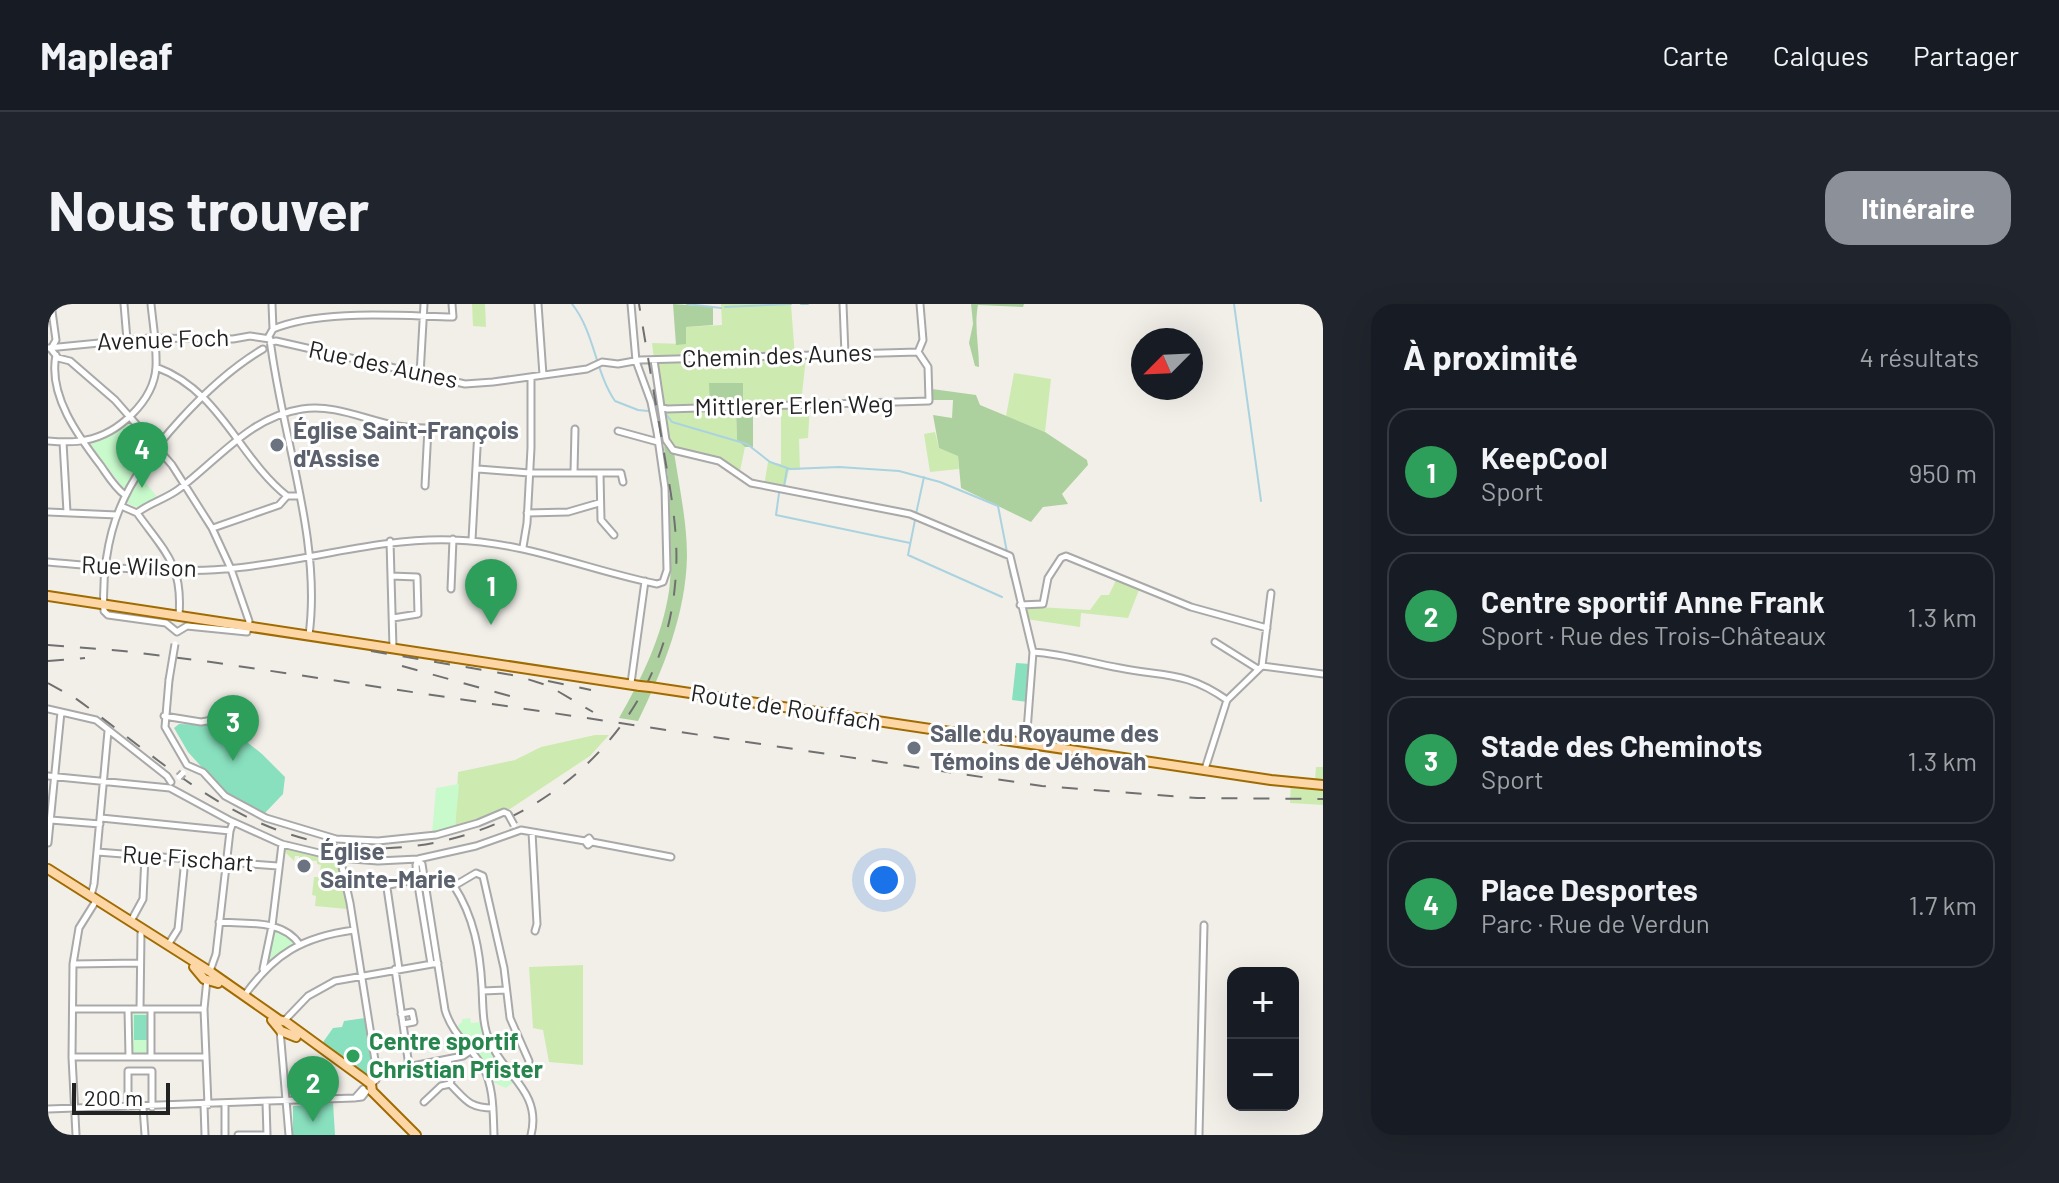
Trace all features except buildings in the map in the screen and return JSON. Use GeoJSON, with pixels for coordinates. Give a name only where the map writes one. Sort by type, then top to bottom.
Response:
{"type":"FeatureCollection","features":[{"type":"Feature","properties":{"kind":"main road","name":"Route de Rouffach"},"geometry":{"type":"LineString","coordinates":[[48,596],[107,610],[179,615],[1026,744],[1323,785]]}},
{"type":"Feature","properties":{"kind":"main road"},"geometry":{"type":"LineString","coordinates":[[48,869],[141,933],[207,973],[329,1059],[368,1088],[416,1135]]}},
{"type":"Feature","properties":{"kind":"main road"},"geometry":{"type":"LineString","coordinates":[[91,900],[168,946],[283,1027]]}},
{"type":"Feature","properties":{"kind":"street"},"geometry":{"type":"LineString","coordinates":[[51,304],[59,353],[60,393],[82,440],[125,495]]}},
{"type":"Feature","properties":{"kind":"street"},"geometry":{"type":"LineString","coordinates":[[124,304],[127,340]]}},
{"type":"Feature","properties":{"kind":"street"},"geometry":{"type":"LineString","coordinates":[[48,441],[82,440],[107,432],[131,415],[144,398],[156,367],[151,304]]}},
{"type":"Feature","properties":{"kind":"street"},"geometry":{"type":"LineString","coordinates":[[107,610],[111,538],[125,495],[158,446],[203,397],[264,345],[273,329],[272,304]]}},
{"type":"Feature","properties":{"kind":"street"},"geometry":{"type":"LineString","coordinates":[[420,375],[424,304]]}},
{"type":"Feature","properties":{"kind":"street"},"geometry":{"type":"LineString","coordinates":[[273,329],[291,322],[313,319],[453,317],[452,304]]}},
{"type":"Feature","properties":{"kind":"street"},"geometry":{"type":"LineString","coordinates":[[538,304],[543,375]]}},
{"type":"Feature","properties":{"kind":"street"},"geometry":{"type":"LineString","coordinates":[[631,304],[636,361],[658,411],[669,447],[719,461],[751,483],[910,514],[1010,556],[1033,652],[1026,744]]}},
{"type":"Feature","properties":{"kind":"street"},"geometry":{"type":"LineString","coordinates":[[843,304],[845,354]]}},
{"type":"Feature","properties":{"kind":"street"},"geometry":{"type":"LineString","coordinates":[[918,352],[923,340],[920,304]]}},
{"type":"Feature","properties":{"kind":"street","name":"Avenue Foch"},"geometry":{"type":"LineString","coordinates":[[59,353],[72,344],[154,338],[264,345]]}},
{"type":"Feature","properties":{"kind":"street","name":"Rue des Aunes"},"geometry":{"type":"LineString","coordinates":[[264,345],[276,341],[465,384],[587,369],[600,362],[618,364],[636,361]]}},
{"type":"Feature","properties":{"kind":"street"},"geometry":{"type":"LineString","coordinates":[[264,345],[285,414],[300,496],[313,607],[309,635]]}},
{"type":"Feature","properties":{"kind":"street","name":"Chemin des Aunes"},"geometry":{"type":"LineString","coordinates":[[636,361],[918,352]]}},
{"type":"Feature","properties":{"kind":"street","name":"Mittlerer Erlen Weg"},"geometry":{"type":"LineString","coordinates":[[658,411],[929,401],[928,367],[918,352]]}},
{"type":"Feature","properties":{"kind":"street"},"geometry":{"type":"LineString","coordinates":[[59,353],[131,415],[185,484],[212,528],[231,569],[249,626]]}},
{"type":"Feature","properties":{"kind":"street"},"geometry":{"type":"LineString","coordinates":[[640,685],[645,581],[663,582],[667,570],[665,488],[658,442],[654,360]]}},
{"type":"Feature","properties":{"kind":"street"},"geometry":{"type":"LineString","coordinates":[[156,367],[203,397],[239,438],[259,470],[287,496],[300,496]]}},
{"type":"Feature","properties":{"kind":"street"},"geometry":{"type":"LineString","coordinates":[[523,547],[529,473],[531,377]]}},
{"type":"Feature","properties":{"kind":"street"},"geometry":{"type":"LineString","coordinates":[[137,513],[157,504],[185,484],[239,438],[267,420],[298,409],[326,408],[398,426],[478,430],[472,540]]}},
{"type":"Feature","properties":{"kind":"street"},"geometry":{"type":"LineString","coordinates":[[425,486],[428,428]]}},
{"type":"Feature","properties":{"kind":"street"},"geometry":{"type":"LineString","coordinates":[[574,472],[575,429]]}},
{"type":"Feature","properties":{"kind":"street"},"geometry":{"type":"LineString","coordinates":[[618,431],[658,442]]}},
{"type":"Feature","properties":{"kind":"street"},"geometry":{"type":"LineString","coordinates":[[63,442],[67,512]]}},
{"type":"Feature","properties":{"kind":"street"},"geometry":{"type":"LineString","coordinates":[[478,469],[529,473],[621,473],[623,482]]}},
{"type":"Feature","properties":{"kind":"street"},"geometry":{"type":"LineString","coordinates":[[600,473],[601,520],[614,535]]}},
{"type":"Feature","properties":{"kind":"street"},"geometry":{"type":"LineString","coordinates":[[212,528],[279,505],[287,496]]}},
{"type":"Feature","properties":{"kind":"street"},"geometry":{"type":"LineString","coordinates":[[527,513],[568,512],[599,503]]}},
{"type":"Feature","properties":{"kind":"street"},"geometry":{"type":"LineString","coordinates":[[121,506],[137,513],[176,571],[181,592],[179,615]]}},
{"type":"Feature","properties":{"kind":"street"},"geometry":{"type":"LineString","coordinates":[[48,512],[117,515]]}},
{"type":"Feature","properties":{"kind":"street"},"geometry":{"type":"LineString","coordinates":[[451,589],[453,539]]}},
{"type":"Feature","properties":{"kind":"street","name":"Rue Wilson"},"geometry":{"type":"LineString","coordinates":[[48,562],[176,571],[231,569],[390,541],[453,539],[523,547],[645,581]]}},
{"type":"Feature","properties":{"kind":"street"},"geometry":{"type":"LineString","coordinates":[[390,541],[393,648]]}},
{"type":"Feature","properties":{"kind":"street"},"geometry":{"type":"LineString","coordinates":[[1020,605],[1043,604],[1048,578],[1061,558],[1066,556],[1191,607],[1267,628]]}},
{"type":"Feature","properties":{"kind":"street"},"geometry":{"type":"LineString","coordinates":[[391,576],[417,577],[418,614],[393,618]]}},
{"type":"Feature","properties":{"kind":"street"},"geometry":{"type":"LineString","coordinates":[[1205,770],[1227,700],[1260,667],[1271,593]]}},
{"type":"Feature","properties":{"kind":"street","name":"Route de Rouffach"},"geometry":{"type":"LineString","coordinates":[[107,610],[166,623],[177,632],[187,626],[243,633],[249,626]]}},
{"type":"Feature","properties":{"kind":"street"},"geometry":{"type":"LineString","coordinates":[[177,632],[164,716],[168,733],[187,765],[203,772],[225,796],[250,811],[282,824],[336,839],[411,839],[461,829],[504,812],[515,828]]}},
{"type":"Feature","properties":{"kind":"street"},"geometry":{"type":"LineString","coordinates":[[1215,642],[1260,667],[1323,674]]}},
{"type":"Feature","properties":{"kind":"street"},"geometry":{"type":"LineString","coordinates":[[1033,652],[1056,653],[1120,669],[1189,678],[1227,700]]}},
{"type":"Feature","properties":{"kind":"street"},"geometry":{"type":"LineString","coordinates":[[48,711],[98,723],[167,776],[181,794],[233,822],[282,844],[340,858],[418,860],[476,846],[515,828],[671,857]]}},
{"type":"Feature","properties":{"kind":"street"},"geometry":{"type":"LineString","coordinates":[[48,843],[51,776],[61,714]]}},
{"type":"Feature","properties":{"kind":"street"},"geometry":{"type":"LineString","coordinates":[[164,716],[201,722],[219,719]]}},
{"type":"Feature","properties":{"kind":"street"},"geometry":{"type":"LineString","coordinates":[[76,1135],[72,1057],[73,964],[79,928],[86,915],[94,884],[108,731]]}},
{"type":"Feature","properties":{"kind":"street"},"geometry":{"type":"LineString","coordinates":[[51,776],[162,788],[175,783],[187,765]]}},
{"type":"Feature","properties":{"kind":"street"},"geometry":{"type":"LineString","coordinates":[[51,820],[230,831]]}},
{"type":"Feature","properties":{"kind":"street"},"geometry":{"type":"LineString","coordinates":[[205,1135],[205,990],[207,973],[216,954],[233,822]]}},
{"type":"Feature","properties":{"kind":"street"},"geometry":{"type":"LineString","coordinates":[[532,832],[535,931]]}},
{"type":"Feature","properties":{"kind":"street"},"geometry":{"type":"LineString","coordinates":[[263,970],[282,844]]}},
{"type":"Feature","properties":{"kind":"street","name":"Rue Fischart"},"geometry":{"type":"LineString","coordinates":[[97,852],[278,866]]}},
{"type":"Feature","properties":{"kind":"street"},"geometry":{"type":"LineString","coordinates":[[130,922],[143,899],[145,856]]}},
{"type":"Feature","properties":{"kind":"street"},"geometry":{"type":"LineString","coordinates":[[48,1109],[225,1105],[362,1097],[376,1080],[377,1073],[340,858]]}},
{"type":"Feature","properties":{"kind":"street"},"geometry":{"type":"LineString","coordinates":[[168,946],[178,929],[185,859]]}},
{"type":"Feature","properties":{"kind":"street"},"geometry":{"type":"LineString","coordinates":[[418,860],[422,864],[421,878],[435,963],[449,1023],[483,1067],[488,1079],[494,1135]]}},
{"type":"Feature","properties":{"kind":"street"},"geometry":{"type":"LineString","coordinates":[[409,1066],[387,888],[421,878],[454,886],[476,873],[483,876],[504,968],[510,1018],[530,1065],[516,1077]]}},
{"type":"Feature","properties":{"kind":"street"},"geometry":{"type":"LineString","coordinates":[[454,886],[475,932],[485,1024],[490,1042],[495,1053],[516,1077],[529,1102],[534,1124],[531,1135]]}},
{"type":"Feature","properties":{"kind":"street"},"geometry":{"type":"LineString","coordinates":[[219,922],[272,926],[290,932],[300,945]]}},
{"type":"Feature","properties":{"kind":"street"},"geometry":{"type":"LineString","coordinates":[[1199,1135],[1204,925]]}},
{"type":"Feature","properties":{"kind":"street"},"geometry":{"type":"LineString","coordinates":[[244,997],[263,970],[300,945],[318,937],[354,930]]}},
{"type":"Feature","properties":{"kind":"street"},"geometry":{"type":"LineString","coordinates":[[140,1009],[141,933]]}},
{"type":"Feature","properties":{"kind":"street"},"geometry":{"type":"LineString","coordinates":[[73,964],[140,963]]}},
{"type":"Feature","properties":{"kind":"street"},"geometry":{"type":"LineString","coordinates":[[289,1135],[282,1046],[283,1027],[291,1014],[322,986],[361,975],[435,963]]}},
{"type":"Feature","properties":{"kind":"street"},"geometry":{"type":"LineString","coordinates":[[483,991],[506,990]]}},
{"type":"Feature","properties":{"kind":"street"},"geometry":{"type":"LineString","coordinates":[[73,1009],[204,1009]]}},
{"type":"Feature","properties":{"kind":"street"},"geometry":{"type":"LineString","coordinates":[[151,1009],[151,1057]]}},
{"type":"Feature","properties":{"kind":"street"},"geometry":{"type":"LineString","coordinates":[[128,1010],[129,1057]]}},
{"type":"Feature","properties":{"kind":"street"},"geometry":{"type":"LineString","coordinates":[[401,1014],[412,1012],[414,1022],[403,1024]]}},
{"type":"Feature","properties":{"kind":"street"},"geometry":{"type":"LineString","coordinates":[[377,1073],[469,1052]]}},
{"type":"Feature","properties":{"kind":"street"},"geometry":{"type":"LineString","coordinates":[[72,1057],[205,1057]]}},
{"type":"Feature","properties":{"kind":"street"},"geometry":{"type":"LineString","coordinates":[[139,1057],[139,1071]]}},
{"type":"Feature","properties":{"kind":"street"},"geometry":{"type":"LineString","coordinates":[[448,1059],[452,1077],[450,1084]]}},
{"type":"Feature","properties":{"kind":"street"},"geometry":{"type":"LineString","coordinates":[[128,1107],[128,1071],[152,1071],[152,1107]]}},
{"type":"Feature","properties":{"kind":"street"},"geometry":{"type":"LineString","coordinates":[[450,1084],[476,1108],[493,1108]]}},
{"type":"Feature","properties":{"kind":"street"},"geometry":{"type":"LineString","coordinates":[[424,1102],[441,1086],[450,1084]]}},
{"type":"Feature","properties":{"kind":"street"},"geometry":{"type":"LineString","coordinates":[[238,1135],[267,1135],[266,1102]]}},
{"type":"Feature","properties":{"kind":"street"},"geometry":{"type":"LineString","coordinates":[[225,1105],[225,1135]]}},
{"type":"Feature","properties":{"kind":"street"},"geometry":{"type":"LineString","coordinates":[[143,1107],[145,1135]]}},
{"type":"Feature","properties":{"kind":"green space"},"geometry":{"type":"Polygon","coordinates":[[[472,304],[485,304],[486,327],[473,326],[472,304]]]}},
{"type":"Feature","properties":{"kind":"green space"},"geometry":{"type":"Polygon","coordinates":[[[673,304],[713,307],[713,325],[686,327],[686,344],[676,345],[673,304]]]}},
{"type":"Feature","properties":{"kind":"green space"},"geometry":{"type":"Polygon","coordinates":[[[721,304],[791,304],[795,357],[806,357],[801,404],[810,405],[808,438],[799,439],[800,470],[789,470],[785,487],[764,486],[768,462],[781,464],[781,410],[743,408],[742,383],[709,384],[736,409],[737,440],[745,447],[739,476],[715,461],[674,452],[664,446],[652,343],[686,344],[685,327],[722,325],[721,304]]]}},
{"type":"Feature","properties":{"kind":"green space"},"geometry":{"type":"Polygon","coordinates":[[[971,304],[1024,304],[1023,307],[978,305],[979,367],[975,366],[969,343],[973,324],[971,304]]]}},
{"type":"Feature","properties":{"kind":"green space"},"geometry":{"type":"Polygon","coordinates":[[[1014,373],[1051,379],[1045,432],[1006,416],[1014,373]]]}},
{"type":"Feature","properties":{"kind":"green space"},"geometry":{"type":"Polygon","coordinates":[[[709,383],[743,383],[743,408],[753,409],[753,447],[745,447],[737,440],[736,409],[710,406],[709,383]]]}},
{"type":"Feature","properties":{"kind":"green space"},"geometry":{"type":"Polygon","coordinates":[[[932,389],[976,395],[980,405],[1045,432],[1087,460],[1088,465],[1062,494],[1068,504],[1043,507],[1031,522],[961,488],[958,456],[939,448],[933,415],[952,418],[953,400],[933,400],[932,389]]]}},
{"type":"Feature","properties":{"kind":"green space"},"geometry":{"type":"Polygon","coordinates":[[[130,421],[153,447],[124,489],[89,443],[130,421]]]}},
{"type":"Feature","properties":{"kind":"green space"},"geometry":{"type":"Polygon","coordinates":[[[935,432],[939,448],[958,455],[959,469],[930,472],[924,434],[935,432]]]}},
{"type":"Feature","properties":{"kind":"green space"},"geometry":{"type":"Polygon","coordinates":[[[664,446],[674,452],[686,530],[686,578],[672,641],[638,721],[619,718],[650,657],[669,591],[671,556],[666,497],[670,494],[664,446]]]}},
{"type":"Feature","properties":{"kind":"green space"},"geometry":{"type":"Polygon","coordinates":[[[141,477],[159,499],[137,507],[126,503],[141,477]]]}},
{"type":"Feature","properties":{"kind":"green space"},"geometry":{"type":"Polygon","coordinates":[[[1116,580],[1139,590],[1128,618],[1081,613],[1080,627],[1026,619],[1021,606],[1090,610],[1101,595],[1109,595],[1116,580]]]}},
{"type":"Feature","properties":{"kind":"green space"},"geometry":{"type":"Polygon","coordinates":[[[1016,663],[1031,664],[1028,702],[1012,700],[1016,663]]]}},
{"type":"Feature","properties":{"kind":"green space"},"geometry":{"type":"Polygon","coordinates":[[[237,718],[237,734],[285,777],[283,794],[264,814],[226,794],[188,752],[174,728],[179,724],[211,725],[237,718]]]}},
{"type":"Feature","properties":{"kind":"green space"},"geometry":{"type":"Polygon","coordinates":[[[595,735],[609,735],[590,756],[510,809],[455,828],[458,772],[515,760],[541,747],[595,735]]]}},
{"type":"Feature","properties":{"kind":"green space"},"geometry":{"type":"Polygon","coordinates":[[[1316,767],[1323,767],[1323,805],[1290,803],[1291,781],[1315,780],[1316,767]]]}},
{"type":"Feature","properties":{"kind":"green space"},"geometry":{"type":"Polygon","coordinates":[[[459,784],[455,828],[432,834],[436,788],[459,784]]]}},
{"type":"Feature","properties":{"kind":"green space"},"geometry":{"type":"Polygon","coordinates":[[[284,848],[332,860],[338,866],[347,909],[315,906],[316,896],[312,895],[314,877],[319,877],[321,865],[317,861],[299,860],[299,856],[295,856],[294,861],[284,848]]]}},
{"type":"Feature","properties":{"kind":"green space"},"geometry":{"type":"Polygon","coordinates":[[[273,929],[281,929],[296,945],[272,960],[268,957],[273,929]]]}},
{"type":"Feature","properties":{"kind":"green space"},"geometry":{"type":"Polygon","coordinates":[[[583,965],[583,1065],[549,1062],[543,1030],[533,1028],[529,967],[583,965]]]}},
{"type":"Feature","properties":{"kind":"green space"},"geometry":{"type":"Polygon","coordinates":[[[133,1013],[148,1014],[147,1054],[132,1053],[133,1013]]]}},
{"type":"Feature","properties":{"kind":"green space"},"geometry":{"type":"Polygon","coordinates":[[[134,1015],[147,1015],[147,1040],[134,1040],[134,1015]]]}},
{"type":"Feature","properties":{"kind":"green space","name":"Centre sportif Christian Pfister"},"geometry":{"type":"Polygon","coordinates":[[[365,1018],[371,1080],[321,1045],[333,1028],[342,1027],[344,1021],[365,1018]]]}},
{"type":"Feature","properties":{"kind":"green space"},"geometry":{"type":"Polygon","coordinates":[[[470,1018],[471,1023],[482,1022],[493,1055],[516,1080],[506,1088],[492,1082],[484,1063],[455,1028],[462,1019],[470,1018]]]}},
{"type":"Feature","properties":{"kind":"green space"},"geometry":{"type":"Polygon","coordinates":[[[333,1103],[335,1135],[293,1135],[293,1106],[333,1103]]]}},
{"type":"Feature","properties":{"kind":"waterway"},"geometry":{"type":"LineString","coordinates":[[572,304],[586,327],[603,378],[615,401],[638,410],[658,412]]}},
{"type":"Feature","properties":{"kind":"waterway"},"geometry":{"type":"LineString","coordinates":[[687,304],[721,308]]}},
{"type":"Feature","properties":{"kind":"waterway"},"geometry":{"type":"LineString","coordinates":[[725,307],[791,304]]}},
{"type":"Feature","properties":{"kind":"waterway"},"geometry":{"type":"LineString","coordinates":[[801,304],[808,304]]}},
{"type":"Feature","properties":{"kind":"waterway"},"geometry":{"type":"LineString","coordinates":[[1234,304],[1261,501]]}},
{"type":"Feature","properties":{"kind":"waterway"},"geometry":{"type":"LineString","coordinates":[[665,413],[672,422],[747,444],[770,462],[790,469],[839,467],[899,471],[940,482],[998,506],[1007,552]]}},
{"type":"Feature","properties":{"kind":"waterway"},"geometry":{"type":"LineString","coordinates":[[787,469],[784,486],[780,486],[776,515],[910,543]]}},
{"type":"Feature","properties":{"kind":"waterway"},"geometry":{"type":"LineString","coordinates":[[916,514],[924,477]]}},
{"type":"Feature","properties":{"kind":"waterway"},"geometry":{"type":"LineString","coordinates":[[915,520],[908,555],[1002,597]]}},
{"type":"Feature","properties":{"kind":"waterway"},"geometry":{"type":"LineString","coordinates":[[1008,558],[1011,577]]}},
{"type":"Feature","properties":{"kind":"railway"},"geometry":{"type":"LineString","coordinates":[[48,683],[75,698],[200,790],[283,832],[349,847],[415,846],[479,830],[538,802],[589,762],[631,711],[660,652],[675,585],[674,516],[639,304]]}},
{"type":"Feature","properties":{"kind":"railway"},"geometry":{"type":"LineString","coordinates":[[48,645],[211,662],[1042,786],[1197,798],[1323,799]]}},
{"type":"Feature","properties":{"kind":"railway"},"geometry":{"type":"LineString","coordinates":[[371,651],[518,676],[549,686],[593,712]]}},
{"type":"Feature","properties":{"kind":"railway"},"geometry":{"type":"LineString","coordinates":[[48,661],[85,658]]}},
{"type":"Feature","properties":{"kind":"railway"},"geometry":{"type":"LineString","coordinates":[[402,666],[524,700]]}},
{"type":"Feature","properties":{"kind":"railway"},"geometry":{"type":"LineString","coordinates":[[548,681],[591,690]]}},
{"type":"Feature","properties":{"kind":"place","name":"Église Saint-François d'Assise"},"geometry":{"type":"Point","coordinates":[277,445]}},
{"type":"Feature","properties":{"kind":"place","name":"Place Desportes"},"geometry":{"type":"Point","coordinates":[142,488]}},
{"type":"Feature","properties":{"kind":"place","name":"KeepCool"},"geometry":{"type":"Point","coordinates":[491,625]}},
{"type":"Feature","properties":{"kind":"place","name":"Salle du Royaume des Témoins de Jéhovah"},"geometry":{"type":"Point","coordinates":[914,748]}},
{"type":"Feature","properties":{"kind":"place","name":"Stade des Cheminots"},"geometry":{"type":"Point","coordinates":[233,761]}},
{"type":"Feature","properties":{"kind":"place","name":"Église Sainte-Marie"},"geometry":{"type":"Point","coordinates":[304,866]}},
{"type":"Feature","properties":{"kind":"place","name":"Centre sportif Christian Pfister"},"geometry":{"type":"Point","coordinates":[353,1056]}},
{"type":"Feature","properties":{"kind":"place","name":"Centre sportif Anne Frank"},"geometry":{"type":"Point","coordinates":[313,1122]}}]}
